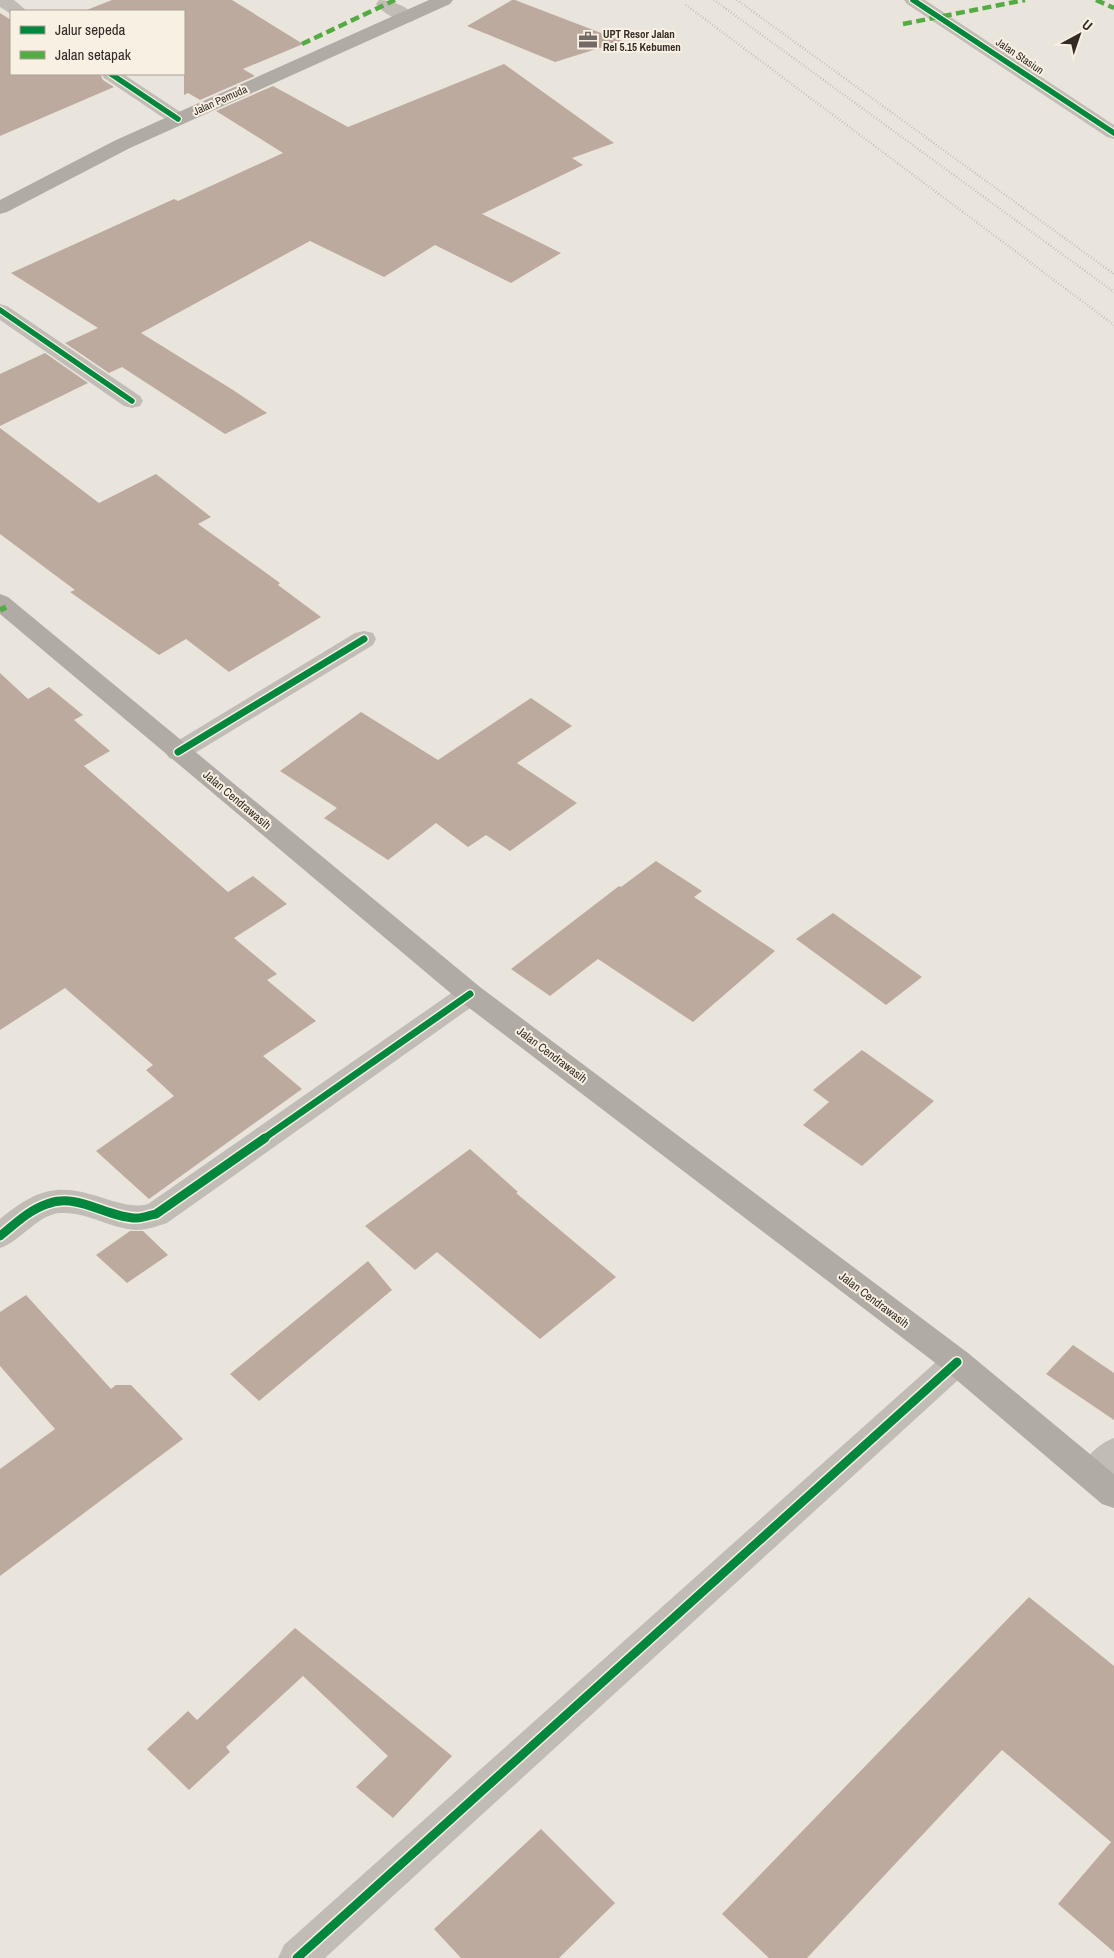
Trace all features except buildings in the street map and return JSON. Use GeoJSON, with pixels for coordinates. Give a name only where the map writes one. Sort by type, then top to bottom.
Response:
{"type":"FeatureCollection","features":[{"type":"Feature","properties":{"kind":"main road","name":"Jalan Pemuda"},"geometry":{"type":"LineString","coordinates":[[0,208],[123,144],[444,0]]}},
{"type":"Feature","properties":{"kind":"main road","name":"Jalan Cendrawasih"},"geometry":{"type":"LineString","coordinates":[[2,606],[470,994],[957,1362],[1103,1485]]}},
{"type":"Feature","properties":{"kind":"street"},"geometry":{"type":"LineString","coordinates":[[2,0],[17,10]]}},
{"type":"Feature","properties":{"kind":"street","name":"Jalan Stasiun"},"geometry":{"type":"LineString","coordinates":[[912,0],[1114,133]]}},
{"type":"Feature","properties":{"kind":"street"},"geometry":{"type":"LineString","coordinates":[[385,4],[407,17]]}},
{"type":"Feature","properties":{"kind":"street"},"geometry":{"type":"LineString","coordinates":[[112,75],[178,119]]}},
{"type":"Feature","properties":{"kind":"street"},"geometry":{"type":"LineString","coordinates":[[0,310],[132,401]]}},
{"type":"Feature","properties":{"kind":"street"},"geometry":{"type":"LineString","coordinates":[[178,752],[364,639]]}},
{"type":"Feature","properties":{"kind":"street"},"geometry":{"type":"LineString","coordinates":[[0,1236],[38,1208],[62,1200],[84,1202],[137,1218],[156,1214],[470,994]]}},
{"type":"Feature","properties":{"kind":"street"},"geometry":{"type":"LineString","coordinates":[[296,1958],[957,1362]]}},
{"type":"Feature","properties":{"kind":"street"},"geometry":{"type":"LineString","coordinates":[[1103,1485],[1114,1452]]}},
{"type":"Feature","properties":{"kind":"railway"},"geometry":{"type":"LineString","coordinates":[[714,0],[1114,292]]}},
{"type":"Feature","properties":{"kind":"railway"},"geometry":{"type":"LineString","coordinates":[[737,0],[1114,274]]}},
{"type":"Feature","properties":{"kind":"railway"},"geometry":{"type":"LineString","coordinates":[[686,5],[1114,325]]}},
{"type":"Feature","properties":{"kind":"marked path"},"geometry":{"type":"LineString","coordinates":[[302,44],[395,0]]}},
{"type":"Feature","properties":{"kind":"marked path"},"geometry":{"type":"LineString","coordinates":[[903,24],[1025,0]]}},
{"type":"Feature","properties":{"kind":"marked path"},"geometry":{"type":"LineString","coordinates":[[1096,0],[1114,8]]}},
{"type":"Feature","properties":{"kind":"marked path"},"geometry":{"type":"LineString","coordinates":[[0,610],[6,607]]}},
{"type":"Feature","properties":{"kind":"cycle path"},"geometry":{"type":"LineString","coordinates":[[913,0],[1114,133]]}},
{"type":"Feature","properties":{"kind":"cycle path"},"geometry":{"type":"LineString","coordinates":[[112,75],[178,119]]}},
{"type":"Feature","properties":{"kind":"cycle path"},"geometry":{"type":"LineString","coordinates":[[0,310],[132,401]]}},
{"type":"Feature","properties":{"kind":"cycle path"},"geometry":{"type":"LineString","coordinates":[[178,752],[364,639]]}},
{"type":"Feature","properties":{"kind":"cycle path"},"geometry":{"type":"LineString","coordinates":[[0,1236],[37,1208],[62,1201],[74,1202],[111,1213],[137,1218],[156,1214],[470,994]]}},
{"type":"Feature","properties":{"kind":"cycle path"},"geometry":{"type":"LineString","coordinates":[[297,1958],[957,1362]]}},
{"type":"Feature","properties":{"kind":"place","name":"UPT Resor Jalan Rel 5.15 Kebumen"},"geometry":{"type":"Point","coordinates":[588,40]}}]}
